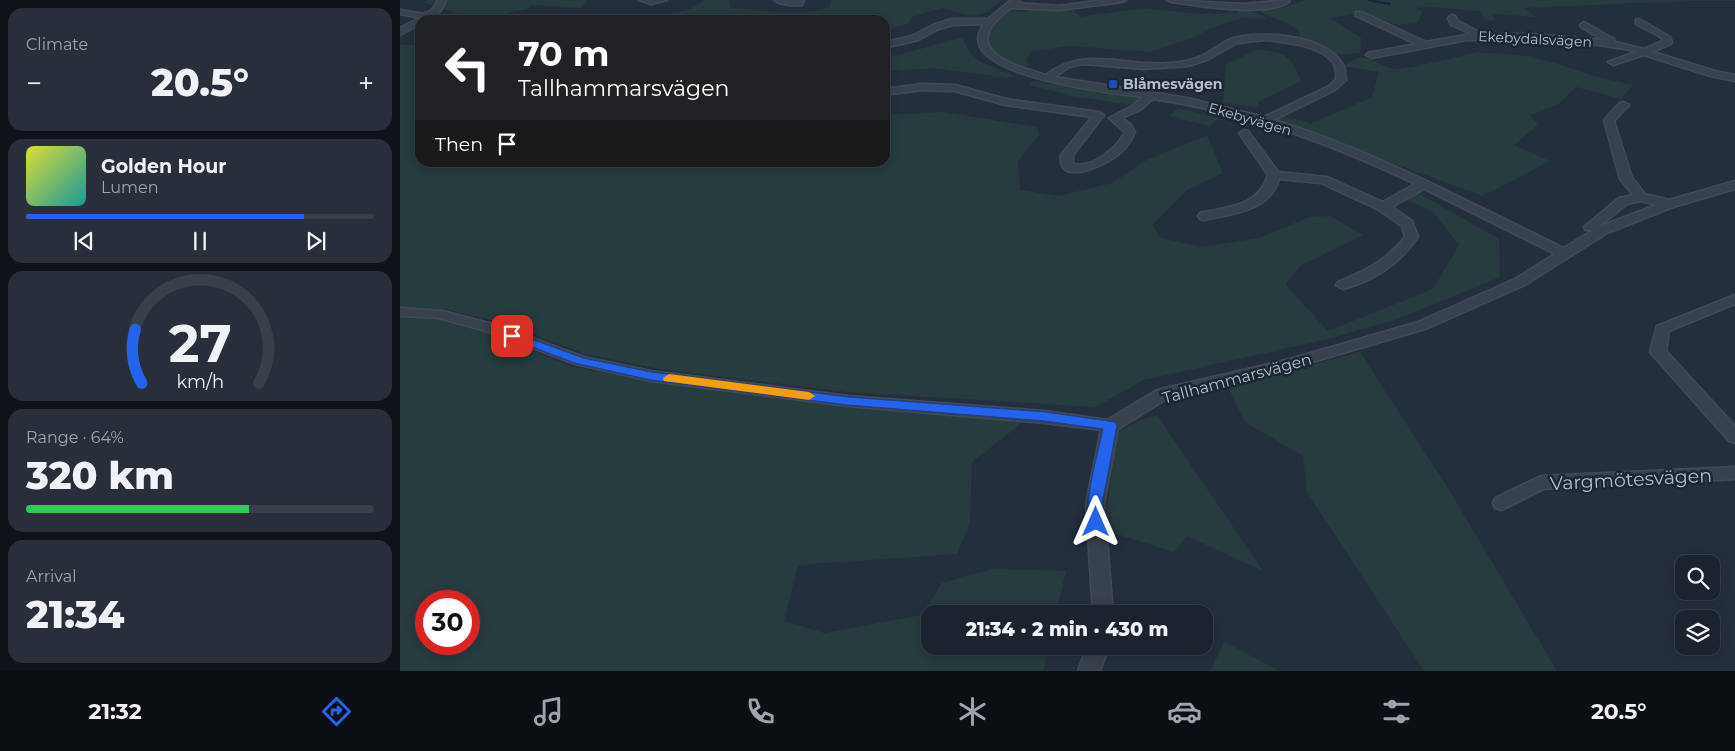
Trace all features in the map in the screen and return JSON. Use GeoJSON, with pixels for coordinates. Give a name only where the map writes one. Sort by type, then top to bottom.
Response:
{"type":"FeatureCollection","features":[{"type":"Feature","properties":{"kind":"street"},"geometry":{"type":"LineString","coordinates":[[431,15],[437,12],[442,0]]}},
{"type":"Feature","properties":{"kind":"street"},"geometry":{"type":"LineString","coordinates":[[642,0],[651,2],[663,0]]}},
{"type":"Feature","properties":{"kind":"street"},"geometry":{"type":"LineString","coordinates":[[783,0],[794,4],[800,2],[800,0]]}},
{"type":"Feature","properties":{"kind":"street"},"geometry":{"type":"LineString","coordinates":[[890,44],[914,38],[936,27],[952,22],[990,21],[1013,3],[1059,8],[1122,0]]}},
{"type":"Feature","properties":{"kind":"street"},"geometry":{"type":"LineString","coordinates":[[1171,0],[1256,7],[1285,2],[1285,0]]}},
{"type":"Feature","properties":{"kind":"street"},"geometry":{"type":"LineString","coordinates":[[400,12],[422,15]]}},
{"type":"Feature","properties":{"kind":"street"},"geometry":{"type":"LineString","coordinates":[[1358,14],[1423,44]]}},
{"type":"Feature","properties":{"kind":"street"},"geometry":{"type":"LineString","coordinates":[[1452,18],[1454,23],[1479,36]]}},
{"type":"Feature","properties":{"kind":"street","name":"Ekebyvägen"},"geometry":{"type":"LineString","coordinates":[[990,21],[982,34],[982,40],[987,51],[1003,63],[1018,70],[1047,78],[1186,101],[1264,121],[1348,150],[1424,184],[1564,253]]}},
{"type":"Feature","properties":{"kind":"street"},"geometry":{"type":"LineString","coordinates":[[1613,62],[1647,52],[1668,42],[1666,37],[1639,22]]}},
{"type":"Feature","properties":{"kind":"street"},"geometry":{"type":"LineString","coordinates":[[400,32],[415,24]]}},
{"type":"Feature","properties":{"kind":"street"},"geometry":{"type":"LineString","coordinates":[[1584,25],[1616,45]]}},
{"type":"Feature","properties":{"kind":"street"},"geometry":{"type":"LineString","coordinates":[[1524,26],[1530,37]]}},
{"type":"Feature","properties":{"kind":"street","name":"Ekebydalsvägen"},"geometry":{"type":"LineString","coordinates":[[1371,55],[1423,44],[1479,36],[1530,37],[1616,45],[1647,52],[1713,74],[1735,78]]}},
{"type":"Feature","properties":{"kind":"street"},"geometry":{"type":"LineString","coordinates":[[1047,78],[1066,65],[1081,61],[1155,67],[1185,64],[1208,56],[1232,41],[1256,37],[1281,38],[1306,44],[1326,52],[1341,67],[1341,80],[1332,88],[1264,121]]}},
{"type":"Feature","properties":{"kind":"street"},"geometry":{"type":"LineString","coordinates":[[890,91],[921,87],[947,87],[974,92],[1005,102],[1099,115],[1114,118],[1127,127],[1130,132],[1128,138],[1117,150],[1100,161],[1084,168],[1071,169],[1066,162],[1067,155],[1099,115]]}},
{"type":"Feature","properties":{"kind":"street"},"geometry":{"type":"LineString","coordinates":[[1114,118],[1136,108],[1151,95]]}},
{"type":"Feature","properties":{"kind":"street"},"geometry":{"type":"LineString","coordinates":[[1624,105],[1609,120],[1626,180],[1642,197]]}},
{"type":"Feature","properties":{"kind":"street"},"geometry":{"type":"LineString","coordinates":[[1204,216],[1234,209],[1258,200],[1273,185],[1274,175],[1247,136]]}},
{"type":"Feature","properties":{"kind":"street"},"geometry":{"type":"LineString","coordinates":[[1274,175],[1324,180],[1384,207],[1408,224],[1412,237],[1401,251],[1382,269],[1343,285]]}},
{"type":"Feature","properties":{"kind":"street"},"geometry":{"type":"LineString","coordinates":[[1384,207],[1424,184]]}},
{"type":"Feature","properties":{"kind":"street","name":"Tallhammarsvägen"},"geometry":{"type":"LineString","coordinates":[[1110,426],[1163,394],[1293,363],[1423,325],[1520,282],[1602,230],[1669,204],[1735,185]]}},
{"type":"Feature","properties":{"kind":"street"},"geometry":{"type":"LineString","coordinates":[[1590,227],[1623,201],[1642,197],[1669,204]]}},
{"type":"Feature","properties":{"kind":"street"},"geometry":{"type":"LineString","coordinates":[[1735,299],[1662,329],[1658,352],[1735,437]]}},
{"type":"Feature","properties":{"kind":"street"},"geometry":{"type":"LineString","coordinates":[[400,312],[438,314],[495,329],[580,361],[651,376],[848,401],[1045,417],[1110,426],[1095,504],[1102,605]]}},
{"type":"Feature","properties":{"kind":"street","name":"Vargmötesvägen"},"geometry":{"type":"LineString","coordinates":[[1502,503],[1541,483],[1735,473]]}},
{"type":"Feature","properties":{"kind":"street"},"geometry":{"type":"LineString","coordinates":[[1088,671],[1094,655]]}},
{"type":"Feature","properties":{"kind":"green space"},"geometry":{"type":"Polygon","coordinates":[[[429,0],[588,0],[581,8],[531,5],[528,9],[508,13],[511,15],[462,15],[424,2],[429,0]]]}},
{"type":"Feature","properties":{"kind":"green space"},"geometry":{"type":"Polygon","coordinates":[[[705,0],[729,0],[731,8],[795,13],[820,10],[831,6],[831,0],[1002,0],[985,13],[970,16],[943,8],[913,16],[909,23],[890,29],[890,15],[664,15],[683,11],[705,0]]]}},
{"type":"Feature","properties":{"kind":"green space"},"geometry":{"type":"Polygon","coordinates":[[[1306,0],[1735,1],[1685,1],[1523,8],[1536,17],[1492,14],[1494,21],[1485,20],[1480,11],[1430,7],[1416,8],[1422,12],[1418,23],[1398,25],[1361,13],[1330,18],[1361,38],[1360,53],[1335,55],[1327,49],[1300,37],[1299,30],[1294,27],[1258,10],[1282,8],[1306,0]]]}},
{"type":"Feature","properties":{"kind":"green space"},"geometry":{"type":"Polygon","coordinates":[[[1143,8],[1197,14],[1237,13],[1239,8],[1251,10],[1268,19],[1244,17],[1208,29],[1195,37],[1150,52],[1071,46],[1032,51],[1026,60],[1029,66],[1013,64],[1000,58],[990,47],[988,40],[987,32],[995,22],[1004,14],[1012,11],[1032,9],[1074,10],[1080,17],[1143,8]]]}},
{"type":"Feature","properties":{"kind":"green space"},"geometry":{"type":"Polygon","coordinates":[[[960,38],[964,40],[972,54],[985,64],[1016,76],[1006,78],[935,68],[890,71],[890,56],[960,38]]]}},
{"type":"Feature","properties":{"kind":"green space"},"geometry":{"type":"Polygon","coordinates":[[[400,45],[415,45],[415,167],[890,167],[890,115],[943,112],[1037,127],[1039,135],[1018,161],[1020,190],[1059,196],[1112,183],[1145,161],[1207,135],[1223,173],[1187,190],[1152,225],[1161,238],[1202,247],[1259,238],[1309,217],[1330,216],[1363,235],[1300,266],[1286,285],[1328,331],[1433,289],[1459,245],[1433,212],[1406,199],[1418,193],[1499,239],[1500,277],[1395,320],[1324,340],[1144,380],[1095,407],[846,392],[660,369],[585,354],[507,324],[445,309],[400,308],[400,45]]]}},
{"type":"Feature","properties":{"kind":"green space"},"geometry":{"type":"Polygon","coordinates":[[[1257,49],[1285,56],[1294,65],[1301,81],[1258,102],[1258,107],[1223,103],[1226,65],[1257,49]]]}},
{"type":"Feature","properties":{"kind":"green space"},"geometry":{"type":"Polygon","coordinates":[[[1478,52],[1526,56],[1552,62],[1597,77],[1633,85],[1621,99],[1576,87],[1559,104],[1530,115],[1538,125],[1514,145],[1550,161],[1483,196],[1275,120],[1278,117],[1287,118],[1310,124],[1372,97],[1379,72],[1344,66],[1358,58],[1369,59],[1386,67],[1399,69],[1478,52]]]}},
{"type":"Feature","properties":{"kind":"green space"},"geometry":{"type":"Polygon","coordinates":[[[1034,81],[1140,98],[1131,105],[1073,96],[1029,85],[1034,81]]]}},
{"type":"Feature","properties":{"kind":"green space"},"geometry":{"type":"Polygon","coordinates":[[[1178,108],[1219,118],[1210,126],[1169,116],[1178,108]]]}},
{"type":"Feature","properties":{"kind":"green space"},"geometry":{"type":"Polygon","coordinates":[[[400,316],[430,317],[489,333],[570,366],[652,382],[847,407],[1023,422],[972,462],[970,523],[957,554],[798,565],[784,621],[824,633],[921,615],[921,655],[1047,655],[1043,671],[400,671],[400,316]]]}},
{"type":"Feature","properties":{"kind":"green space"},"geometry":{"type":"Polygon","coordinates":[[[1360,352],[1446,485],[1557,671],[1424,671],[1307,492],[1303,456],[1245,422],[1228,387],[1360,352]]]}},
{"type":"Feature","properties":{"kind":"green space"},"geometry":{"type":"Polygon","coordinates":[[[1157,415],[1263,571],[1187,536],[1174,552],[1104,530],[1117,433],[1141,420],[1157,415]]]}},
{"type":"Feature","properties":{"kind":"green space"},"geometry":{"type":"Polygon","coordinates":[[[992,569],[1066,571],[1058,605],[928,605],[942,583],[992,569]]]}},
{"type":"Feature","properties":{"kind":"green space"},"geometry":{"type":"Polygon","coordinates":[[[1224,642],[1280,671],[1210,671],[1224,642]]]}},
{"type":"Feature","properties":{"kind":"waterway"},"geometry":{"type":"LineString","coordinates":[[1368,0],[1390,4]]}},
{"type":"Feature","properties":{"kind":"slow traffic"},"geometry":{"type":"LineString","coordinates":[[669,378],[809,396]]}},
{"type":"Feature","properties":{"kind":"place","name":"Blåmesvägen"},"geometry":{"type":"Point","coordinates":[1113,84]}},
{"type":"Feature","properties":{"kind":"route"},"geometry":{"type":"LineString","coordinates":[[512,336],[580,361],[651,376],[848,401],[1045,417],[1110,426],[1095,504],[1096,522]]}}]}
